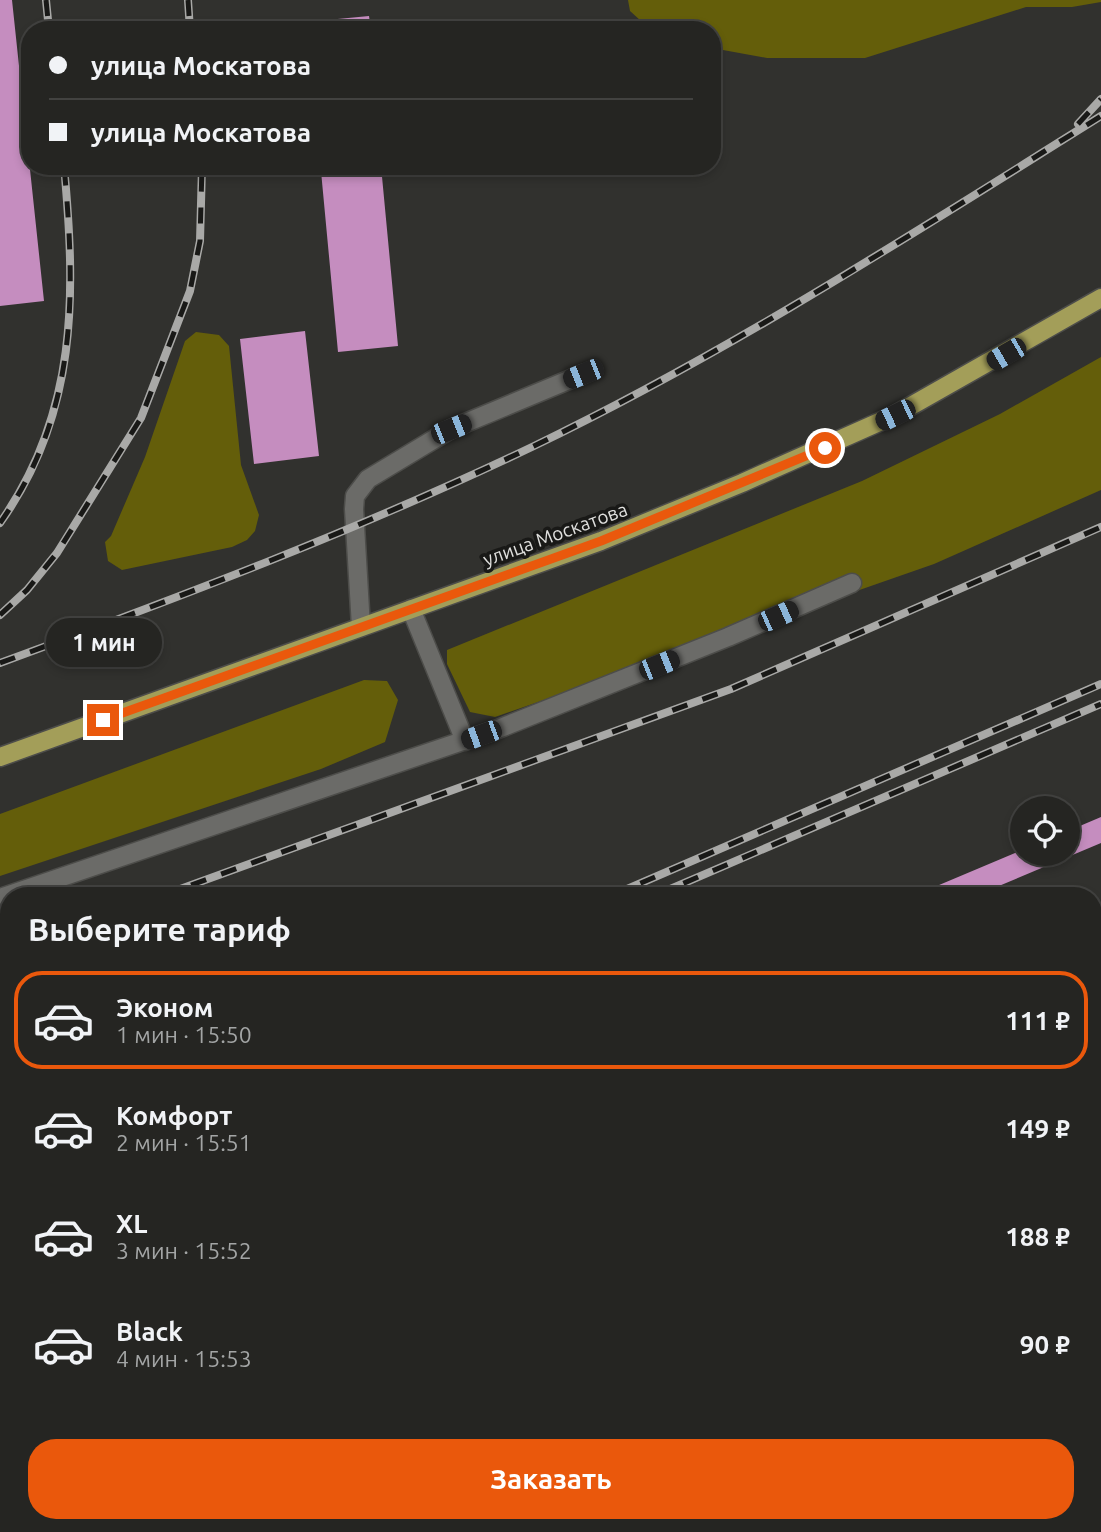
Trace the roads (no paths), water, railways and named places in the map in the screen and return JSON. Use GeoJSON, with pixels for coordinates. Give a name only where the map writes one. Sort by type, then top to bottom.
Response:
{"type":"FeatureCollection","features":[{"type":"Feature","properties":{"kind":"main road","name":"улица Москатова"},"geometry":{"type":"LineString","coordinates":[[0,757],[601,541],[825,448],[929,396],[1101,298]]}},
{"type":"Feature","properties":{"kind":"lane"},"geometry":{"type":"LineString","coordinates":[[361,627],[354,509],[359,488],[369,479],[451,429],[583,374]]}},
{"type":"Feature","properties":{"kind":"lane"},"geometry":{"type":"LineString","coordinates":[[33,887],[464,741],[728,637],[852,583]]}},
{"type":"Feature","properties":{"kind":"lane"},"geometry":{"type":"LineString","coordinates":[[411,609],[464,741]]}},
{"type":"Feature","properties":{"kind":"railway"},"geometry":{"type":"LineString","coordinates":[[46,0],[48,21]]}},
{"type":"Feature","properties":{"kind":"railway"},"geometry":{"type":"LineString","coordinates":[[188,0],[189,21]]}},
{"type":"Feature","properties":{"kind":"railway"},"geometry":{"type":"LineString","coordinates":[[1078,124],[1101,99]]}},
{"type":"Feature","properties":{"kind":"railway"},"geometry":{"type":"LineString","coordinates":[[0,663],[336,534],[534,446],[680,371],[822,289],[1101,116]]}},
{"type":"Feature","properties":{"kind":"railway"},"geometry":{"type":"LineString","coordinates":[[0,523],[26,481],[45,439],[58,396],[70,307],[65,175]]}},
{"type":"Feature","properties":{"kind":"railway"},"geometry":{"type":"LineString","coordinates":[[0,615],[27,590],[57,553],[141,418],[190,291],[200,241],[202,175]]}},
{"type":"Feature","properties":{"kind":"railway"},"geometry":{"type":"LineString","coordinates":[[186,887],[731,689],[1101,527]]}},
{"type":"Feature","properties":{"kind":"railway"},"geometry":{"type":"LineString","coordinates":[[632,887],[1101,684]]}},
{"type":"Feature","properties":{"kind":"railway"},"geometry":{"type":"LineString","coordinates":[[675,887],[1101,704]]}}]}
